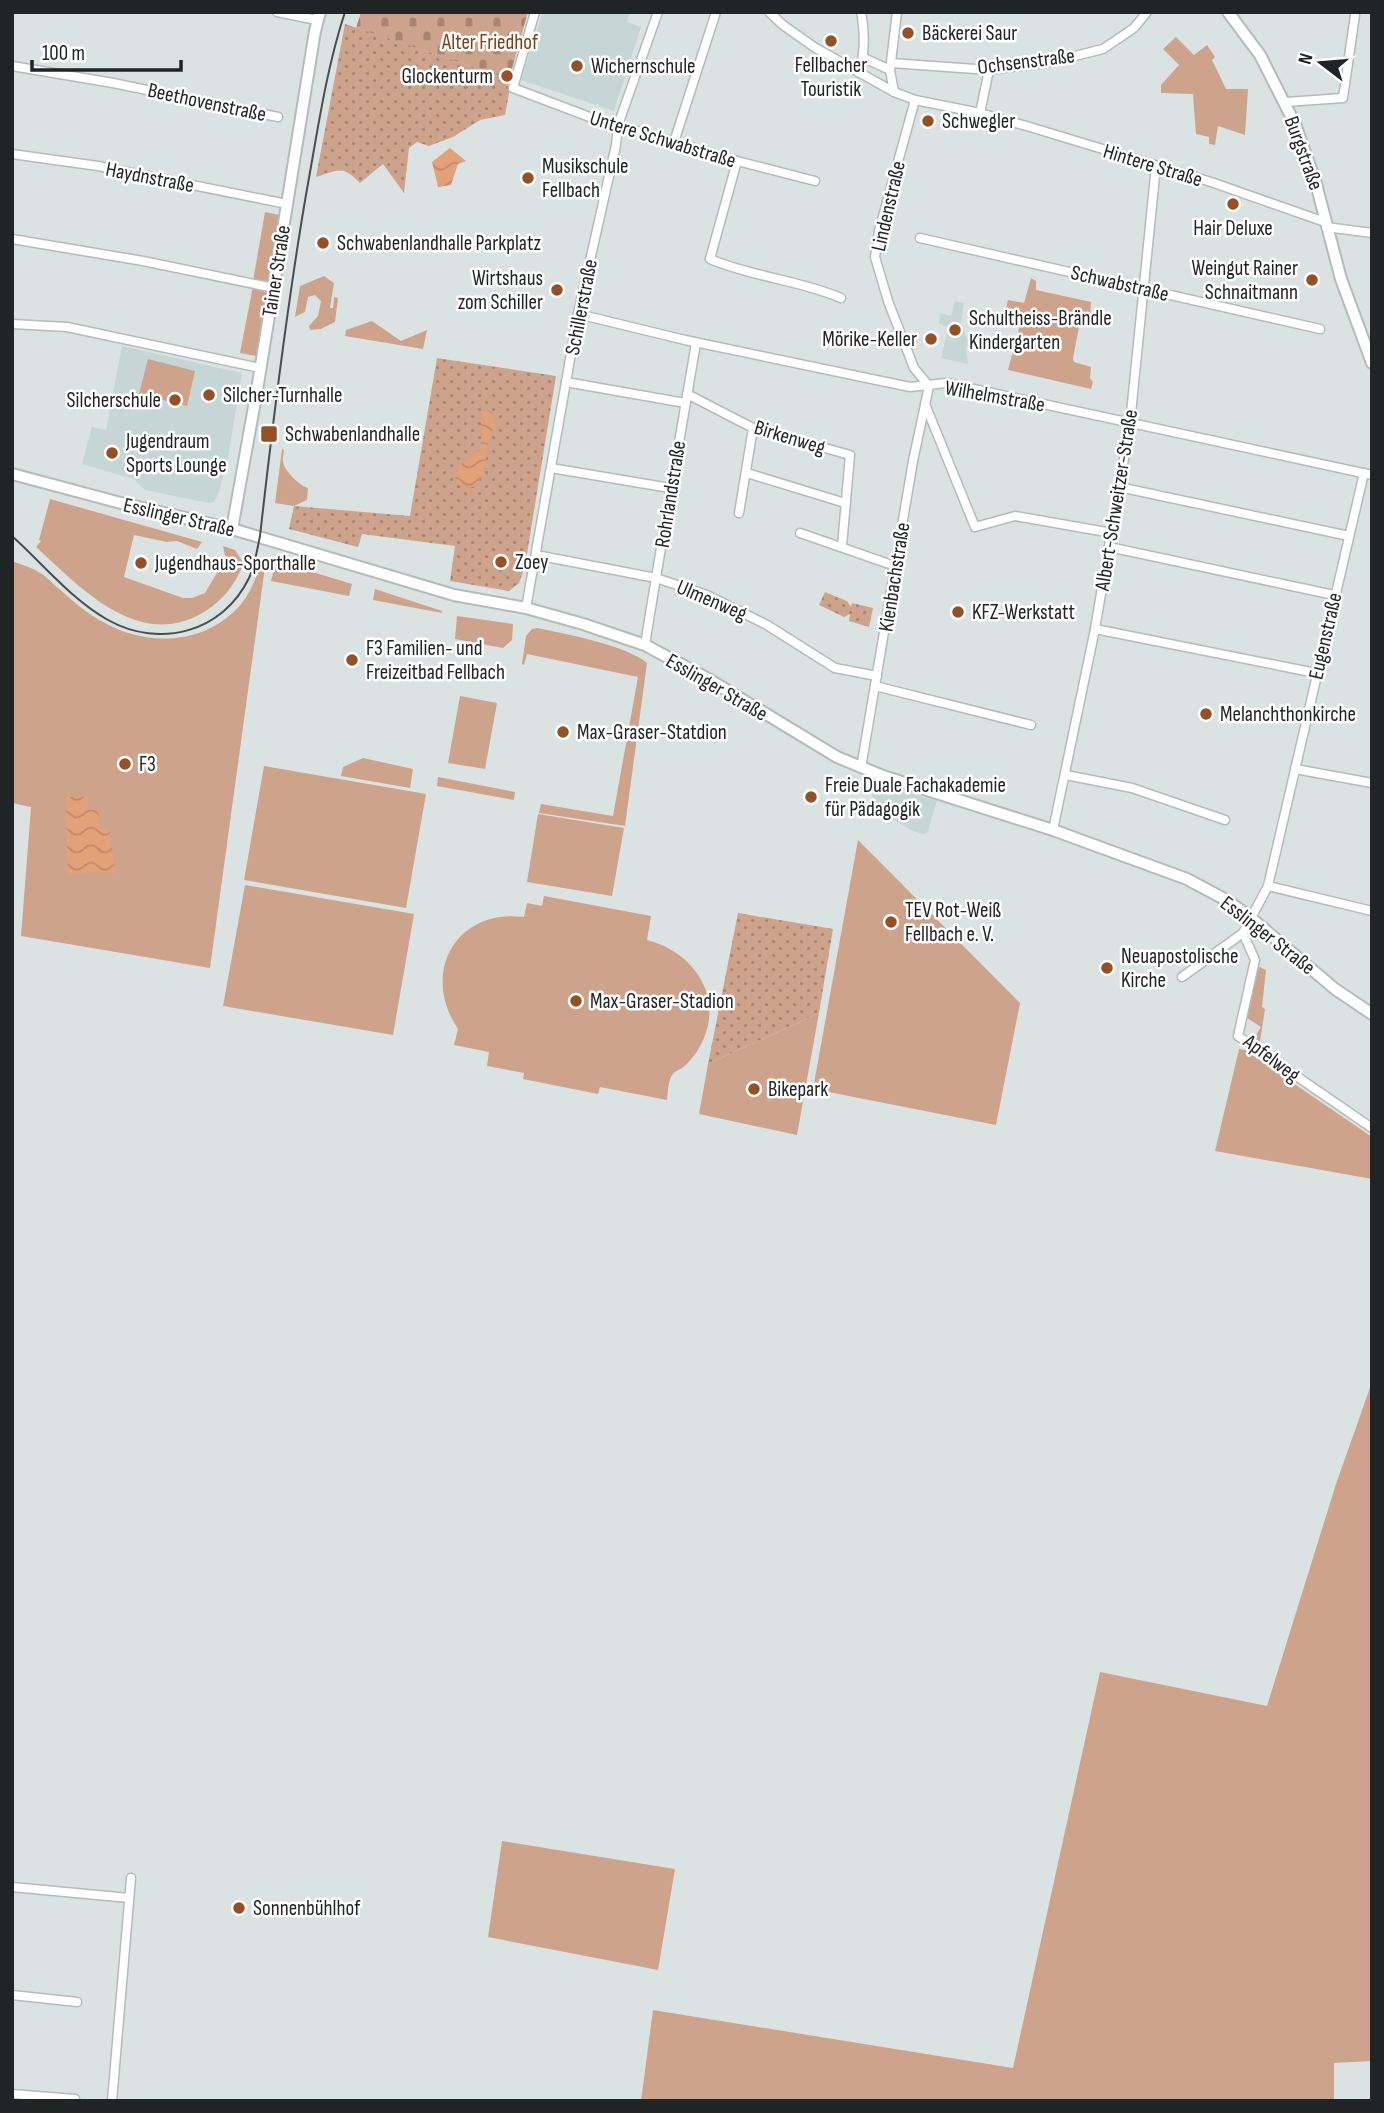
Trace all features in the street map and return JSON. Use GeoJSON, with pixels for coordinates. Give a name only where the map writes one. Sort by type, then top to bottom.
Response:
{"type":"FeatureCollection","features":[{"type":"Feature","properties":{"kind":"main road","name":"Burgstraße"},"geometry":{"type":"LineString","coordinates":[[1228,12],[1260,55],[1286,102],[1315,180],[1341,279],[1371,357]]}},
{"type":"Feature","properties":{"kind":"main road","name":"Tainer Straße"},"geometry":{"type":"LineString","coordinates":[[232,529],[318,16]]}},
{"type":"Feature","properties":{"kind":"main road","name":"Esslinger Straße"},"geometry":{"type":"LineString","coordinates":[[12,474],[232,529],[454,595],[526,608],[645,645],[710,680],[812,744],[861,768],[1053,830],[1187,878],[1228,901],[1335,989],[1372,1014]]}},
{"type":"Feature","properties":{"kind":"street"},"geometry":{"type":"LineString","coordinates":[[277,12],[318,16]]}},
{"type":"Feature","properties":{"kind":"street","name":"Untere Schwabstraße"},"geometry":{"type":"LineString","coordinates":[[535,12],[513,89],[608,124],[815,181]]}},
{"type":"Feature","properties":{"kind":"street","name":"Schillerstraße"},"geometry":{"type":"LineString","coordinates":[[526,608],[578,314],[616,145],[618,125],[658,12]]}},
{"type":"Feature","properties":{"kind":"street"},"geometry":{"type":"LineString","coordinates":[[674,142],[716,12]]}},
{"type":"Feature","properties":{"kind":"street","name":"Hintere Straße"},"geometry":{"type":"LineString","coordinates":[[769,12],[814,47],[894,92],[915,100],[980,113],[1211,182],[1325,224],[1372,233]]}},
{"type":"Feature","properties":{"kind":"street"},"geometry":{"type":"LineString","coordinates":[[859,73],[864,58],[861,12]]}},
{"type":"Feature","properties":{"kind":"street"},"geometry":{"type":"LineString","coordinates":[[894,92],[890,67],[897,12]]}},
{"type":"Feature","properties":{"kind":"street","name":"Ochsenstraße"},"geometry":{"type":"LineString","coordinates":[[890,67],[989,70],[1050,62],[1102,49],[1134,29],[1147,12]]}},
{"type":"Feature","properties":{"kind":"street"},"geometry":{"type":"LineString","coordinates":[[1286,102],[1343,98],[1355,15]]}},
{"type":"Feature","properties":{"kind":"street"},"geometry":{"type":"LineString","coordinates":[[864,58],[890,67]]}},
{"type":"Feature","properties":{"kind":"street","name":"Beethovenstraße"},"geometry":{"type":"LineString","coordinates":[[12,66],[113,83],[278,117]]}},
{"type":"Feature","properties":{"kind":"street"},"geometry":{"type":"LineString","coordinates":[[980,113],[989,70]]}},
{"type":"Feature","properties":{"kind":"street","name":"Lindenstraße"},"geometry":{"type":"LineString","coordinates":[[915,100],[877,243],[877,267],[914,368],[929,386]]}},
{"type":"Feature","properties":{"kind":"street","name":"Haydnstraße"},"geometry":{"type":"LineString","coordinates":[[12,154],[98,166],[287,204]]}},
{"type":"Feature","properties":{"kind":"street"},"geometry":{"type":"LineString","coordinates":[[737,161],[709,259],[734,270],[823,290],[841,298]]}},
{"type":"Feature","properties":{"kind":"street","name":"Albert-Schweitzer-Straße"},"geometry":{"type":"LineString","coordinates":[[1053,830],[1095,629],[1130,423],[1156,166]]}},
{"type":"Feature","properties":{"kind":"street","name":"Schwabstraße"},"geometry":{"type":"LineString","coordinates":[[919,238],[1320,329]]}},
{"type":"Feature","properties":{"kind":"street"},"geometry":{"type":"LineString","coordinates":[[12,239],[143,261],[274,288]]}},
{"type":"Feature","properties":{"kind":"street","name":"Wilhelmstraße"},"geometry":{"type":"LineString","coordinates":[[578,314],[910,387],[946,383],[1368,474]]}},
{"type":"Feature","properties":{"kind":"street"},"geometry":{"type":"LineString","coordinates":[[12,324],[67,327],[260,368]]}},
{"type":"Feature","properties":{"kind":"street","name":"Rohrlandstraße"},"geometry":{"type":"LineString","coordinates":[[645,645],[696,342]]}},
{"type":"Feature","properties":{"kind":"street","name":"Birkenweg"},"geometry":{"type":"LineString","coordinates":[[566,382],[686,399],[753,428],[850,455],[842,546]]}},
{"type":"Feature","properties":{"kind":"street","name":"Kienbachstraße"},"geometry":{"type":"LineString","coordinates":[[861,768],[929,386]]}},
{"type":"Feature","properties":{"kind":"street"},"geometry":{"type":"LineString","coordinates":[[925,404],[975,527],[1015,516],[1111,533]]}},
{"type":"Feature","properties":{"kind":"street"},"geometry":{"type":"LineString","coordinates":[[739,513],[753,428]]}},
{"type":"Feature","properties":{"kind":"street"},"geometry":{"type":"LineString","coordinates":[[551,468],[670,488]]}},
{"type":"Feature","properties":{"kind":"street"},"geometry":{"type":"LineString","coordinates":[[747,473],[845,502]]}},
{"type":"Feature","properties":{"kind":"street","name":"Eugenstraße"},"geometry":{"type":"LineString","coordinates":[[1251,918],[1268,886],[1334,595],[1368,474]]}},
{"type":"Feature","properties":{"kind":"street"},"geometry":{"type":"LineString","coordinates":[[1119,488],[1349,536]]}},
{"type":"Feature","properties":{"kind":"street"},"geometry":{"type":"LineString","coordinates":[[800,533],[895,566]]}},
{"type":"Feature","properties":{"kind":"street"},"geometry":{"type":"LineString","coordinates":[[1109,547],[1334,595]]}},
{"type":"Feature","properties":{"kind":"street","name":"Ulmenweg"},"geometry":{"type":"LineString","coordinates":[[536,555],[656,578],[706,595],[766,625],[835,668],[877,676]]}},
{"type":"Feature","properties":{"kind":"street"},"geometry":{"type":"LineString","coordinates":[[1095,629],[1316,673]]}},
{"type":"Feature","properties":{"kind":"street"},"geometry":{"type":"LineString","coordinates":[[875,686],[1031,725]]}},
{"type":"Feature","properties":{"kind":"street"},"geometry":{"type":"LineString","coordinates":[[1294,769],[1372,783]]}},
{"type":"Feature","properties":{"kind":"street"},"geometry":{"type":"LineString","coordinates":[[1066,775],[1132,788],[1225,820]]}},
{"type":"Feature","properties":{"kind":"street"},"geometry":{"type":"LineString","coordinates":[[1268,886],[1372,911]]}},
{"type":"Feature","properties":{"kind":"street"},"geometry":{"type":"LineString","coordinates":[[1182,977],[1243,933],[1251,918]]}},
{"type":"Feature","properties":{"kind":"street","name":"Apfelweg"},"geometry":{"type":"LineString","coordinates":[[1243,933],[1255,960],[1238,1036],[1372,1128]]}},
{"type":"Feature","properties":{"kind":"street"},"geometry":{"type":"LineString","coordinates":[[112,2101],[131,1878]]}},
{"type":"Feature","properties":{"kind":"street"},"geometry":{"type":"LineString","coordinates":[[12,1887],[130,1898]]}},
{"type":"Feature","properties":{"kind":"street"},"geometry":{"type":"LineString","coordinates":[[12,1995],[77,2002]]}},
{"type":"Feature","properties":{"kind":"street"},"geometry":{"type":"LineString","coordinates":[[12,2094],[75,2099]]}},
{"type":"Feature","properties":{"kind":"shaded area","name":"Wichernschule"},"geometry":{"type":"Polygon","coordinates":[[[543,12],[630,12],[627,22],[641,27],[614,111],[521,80],[543,12]]]}},
{"type":"Feature","properties":{"kind":"shaded area","name":"Schultheiss-Brändle Kindergarten"},"geometry":{"type":"Polygon","coordinates":[[[955,301],[964,303],[961,324],[970,346],[966,347],[968,364],[941,358],[948,328],[939,323],[940,313],[951,316],[955,301]]]}},
{"type":"Feature","properties":{"kind":"shaded area","name":"Silcherschule"},"geometry":{"type":"Polygon","coordinates":[[[122,346],[242,373],[228,457],[214,502],[145,490],[134,479],[82,464],[92,427],[106,430],[122,346]]]}},
{"type":"Feature","properties":{"kind":"shaded area"},"geometry":{"type":"Polygon","coordinates":[[[881,785],[937,801],[927,833],[909,829],[878,810],[872,796],[873,789],[880,789],[881,785]]]}},
{"type":"Feature","properties":{"kind":"green space","name":"Alter Friedhof"},"geometry":{"type":"Polygon","coordinates":[[[361,12],[528,12],[509,79],[356,28],[361,12]]]}},
{"type":"Feature","properties":{"kind":"green space"},"geometry":{"type":"Polygon","coordinates":[[[345,24],[509,79],[505,115],[480,120],[453,137],[429,146],[417,142],[409,148],[404,193],[383,164],[360,183],[344,171],[316,177],[345,24]]]}},
{"type":"Feature","properties":{"kind":"green space"},"geometry":{"type":"Polygon","coordinates":[[[1176,37],[1194,55],[1207,45],[1215,57],[1212,60],[1226,89],[1248,89],[1245,135],[1218,126],[1215,145],[1209,144],[1209,137],[1196,134],[1193,94],[1161,93],[1161,85],[1179,65],[1163,49],[1176,37]]]}},
{"type":"Feature","properties":{"kind":"green space"},"geometry":{"type":"Polygon","coordinates":[[[265,212],[280,215],[269,284],[253,281],[265,212]]]}},
{"type":"Feature","properties":{"kind":"green space"},"geometry":{"type":"Polygon","coordinates":[[[324,276],[334,283],[330,308],[333,308],[334,297],[338,298],[335,322],[321,329],[310,330],[309,326],[318,316],[321,301],[315,295],[308,297],[305,312],[295,317],[300,286],[324,276]]]}},
{"type":"Feature","properties":{"kind":"green space"},"geometry":{"type":"Polygon","coordinates":[[[1031,278],[1036,281],[1036,290],[1091,302],[1088,321],[1079,327],[1073,358],[1074,362],[1091,367],[1091,389],[1008,370],[1022,317],[1005,312],[1008,300],[1024,303],[1031,278]]]}},
{"type":"Feature","properties":{"kind":"green space"},"geometry":{"type":"Polygon","coordinates":[[[253,286],[267,293],[256,356],[240,353],[253,286]]]}},
{"type":"Feature","properties":{"kind":"green space"},"geometry":{"type":"Polygon","coordinates":[[[372,321],[401,341],[427,330],[423,349],[345,336],[346,330],[372,321]]]}},
{"type":"Feature","properties":{"kind":"green space"},"geometry":{"type":"Polygon","coordinates":[[[437,358],[556,376],[525,566],[519,583],[509,591],[450,581],[455,546],[362,534],[358,547],[289,529],[294,506],[410,516],[437,358]]]}},
{"type":"Feature","properties":{"kind":"green space"},"geometry":{"type":"Polygon","coordinates":[[[148,359],[195,371],[187,406],[139,394],[148,359]]]}},
{"type":"Feature","properties":{"kind":"green space"},"geometry":{"type":"Polygon","coordinates":[[[282,449],[287,470],[297,482],[308,488],[307,500],[294,506],[275,503],[282,449]]]}},
{"type":"Feature","properties":{"kind":"green space"},"geometry":{"type":"Polygon","coordinates":[[[50,499],[202,542],[197,549],[177,541],[167,542],[134,535],[124,577],[183,598],[205,593],[218,571],[228,570],[223,546],[235,550],[243,565],[225,595],[197,616],[174,624],[151,624],[130,618],[89,594],[36,547],[41,541],[39,540],[50,499]]]}},
{"type":"Feature","properties":{"kind":"green space","name":"F3"},"geometry":{"type":"Polygon","coordinates":[[[12,561],[40,573],[80,607],[105,623],[122,631],[159,638],[196,634],[228,617],[245,599],[261,564],[265,567],[210,968],[21,936],[31,807],[12,803],[12,561]]]}},
{"type":"Feature","properties":{"kind":"green space"},"geometry":{"type":"Polygon","coordinates":[[[276,561],[352,584],[349,596],[271,581],[276,561]]]}},
{"type":"Feature","properties":{"kind":"green space"},"geometry":{"type":"Polygon","coordinates":[[[375,589],[442,611],[442,613],[373,600],[375,589]]]}},
{"type":"Feature","properties":{"kind":"green space"},"geometry":{"type":"Polygon","coordinates":[[[825,592],[847,601],[851,607],[852,603],[873,608],[869,627],[849,621],[850,614],[844,617],[819,605],[825,592]]]}},
{"type":"Feature","properties":{"kind":"green space"},"geometry":{"type":"Polygon","coordinates":[[[457,616],[513,624],[512,640],[503,648],[455,639],[457,616]]]}},
{"type":"Feature","properties":{"kind":"green space"},"geometry":{"type":"Polygon","coordinates":[[[532,629],[611,646],[647,663],[625,826],[539,813],[541,804],[613,816],[638,677],[527,654],[524,665],[526,636],[532,629]]]}},
{"type":"Feature","properties":{"kind":"green space"},"geometry":{"type":"Polygon","coordinates":[[[460,696],[497,703],[485,769],[448,763],[460,696]]]}},
{"type":"Feature","properties":{"kind":"green space"},"geometry":{"type":"Polygon","coordinates":[[[363,758],[413,769],[410,788],[341,776],[343,767],[363,758]]]}},
{"type":"Feature","properties":{"kind":"green space"},"geometry":{"type":"Polygon","coordinates":[[[264,766],[426,794],[406,908],[244,880],[264,766]]]}},
{"type":"Feature","properties":{"kind":"green space"},"geometry":{"type":"Polygon","coordinates":[[[438,777],[515,792],[514,800],[437,786],[438,777]]]}},
{"type":"Feature","properties":{"kind":"green space"},"geometry":{"type":"Polygon","coordinates":[[[538,814],[624,828],[612,896],[527,882],[538,814]]]}},
{"type":"Feature","properties":{"kind":"green space","name":"TEV Rot-Weiß Fellbach e. V."},"geometry":{"type":"Polygon","coordinates":[[[858,840],[1020,1003],[996,1125],[813,1089],[858,840]]]}},
{"type":"Feature","properties":{"kind":"green space"},"geometry":{"type":"Polygon","coordinates":[[[245,885],[414,914],[393,1035],[223,1006],[245,885]]]}},
{"type":"Feature","properties":{"kind":"green space","name":"Max-Graser-Stadion"},"geometry":{"type":"Polygon","coordinates":[[[544,896],[651,916],[647,940],[679,955],[702,980],[708,996],[707,1030],[694,1056],[671,1076],[667,1100],[600,1087],[598,1094],[523,1079],[524,1073],[487,1066],[489,1052],[454,1045],[458,1029],[447,1008],[443,987],[444,967],[451,949],[463,934],[480,923],[500,917],[524,917],[527,903],[542,906],[544,896]]]}},
{"type":"Feature","properties":{"kind":"green space"},"geometry":{"type":"Polygon","coordinates":[[[738,913],[833,929],[819,1013],[708,1064],[738,913]]]}},
{"type":"Feature","properties":{"kind":"green space"},"geometry":{"type":"Polygon","coordinates":[[[1257,966],[1266,970],[1262,1007],[1265,1009],[1259,1048],[1255,1040],[1261,1027],[1244,1016],[1257,966]]]}},
{"type":"Feature","properties":{"kind":"green space","name":"Bikepark"},"geometry":{"type":"Polygon","coordinates":[[[819,1013],[797,1135],[699,1114],[708,1064],[819,1013]]]}},
{"type":"Feature","properties":{"kind":"green space"},"geometry":{"type":"Polygon","coordinates":[[[1239,1049],[1245,1050],[1372,1137],[1372,1179],[1215,1151],[1239,1049]]]}},
{"type":"Feature","properties":{"kind":"green space"},"geometry":{"type":"Polygon","coordinates":[[[1372,1382],[1372,2061],[1334,2063],[1334,2101],[641,2101],[653,2010],[1013,2068],[1100,1672],[1267,1706],[1336,1484],[1372,1382]]]}},
{"type":"Feature","properties":{"kind":"green space"},"geometry":{"type":"Polygon","coordinates":[[[502,1841],[675,1869],[658,1970],[488,1937],[502,1841]]]}},
{"type":"Feature","properties":{"kind":"water"},"geometry":{"type":"Polygon","coordinates":[[[450,148],[466,161],[458,164],[451,185],[438,187],[432,162],[450,148]]]}},
{"type":"Feature","properties":{"kind":"water"},"geometry":{"type":"Polygon","coordinates":[[[489,410],[496,426],[489,436],[483,476],[474,487],[462,486],[455,479],[456,473],[460,465],[479,451],[482,418],[484,412],[489,410]]]}},
{"type":"Feature","properties":{"kind":"water"},"geometry":{"type":"Polygon","coordinates":[[[65,797],[88,797],[88,810],[98,810],[100,829],[109,828],[116,873],[68,874],[65,797]]]}},
{"type":"Feature","properties":{"kind":"tram line"},"geometry":{"type":"LineString","coordinates":[[12,536],[82,602],[108,620],[128,629],[169,634],[188,630],[207,623],[238,596],[251,573],[260,536],[300,232],[319,122],[345,12]]}},
{"type":"Feature","properties":{"kind":"place","name":"Bäckerei Saur"},"geometry":{"type":"Point","coordinates":[908,33]}},
{"type":"Feature","properties":{"kind":"place","name":"Fellbacher Touristik"},"geometry":{"type":"Point","coordinates":[831,41]}},
{"type":"Feature","properties":{"kind":"place","name":"Wichernschule"},"geometry":{"type":"Point","coordinates":[577,66]}},
{"type":"Feature","properties":{"kind":"place","name":"Glockenturm"},"geometry":{"type":"Point","coordinates":[507,76]}},
{"type":"Feature","properties":{"kind":"place","name":"Schwegler"},"geometry":{"type":"Point","coordinates":[928,121]}},
{"type":"Feature","properties":{"kind":"place","name":"Musikschule Fellbach"},"geometry":{"type":"Point","coordinates":[528,178]}},
{"type":"Feature","properties":{"kind":"place","name":"Hair Deluxe"},"geometry":{"type":"Point","coordinates":[1233,204]}},
{"type":"Feature","properties":{"kind":"place","name":"Schwabenlandhalle Parkplatz"},"geometry":{"type":"Point","coordinates":[323,243]}},
{"type":"Feature","properties":{"kind":"place","name":"Weingut Rainer Schnaitmann"},"geometry":{"type":"Point","coordinates":[1312,280]}},
{"type":"Feature","properties":{"kind":"place","name":"Wirtshaus zom Schiller"},"geometry":{"type":"Point","coordinates":[557,290]}},
{"type":"Feature","properties":{"kind":"place","name":"Schultheiss-Brändle Kindergarten"},"geometry":{"type":"Point","coordinates":[955,330]}},
{"type":"Feature","properties":{"kind":"place","name":"Mörike-Keller"},"geometry":{"type":"Point","coordinates":[931,339]}},
{"type":"Feature","properties":{"kind":"place","name":"Silcher-Turnhalle"},"geometry":{"type":"Point","coordinates":[209,395]}},
{"type":"Feature","properties":{"kind":"place","name":"Silcherschule"},"geometry":{"type":"Point","coordinates":[175,400]}},
{"type":"Feature","properties":{"kind":"place","name":"Schwabenlandhalle"},"geometry":{"type":"Point","coordinates":[269,434]}},
{"type":"Feature","properties":{"kind":"place","name":"Jugendraum Sports Lounge"},"geometry":{"type":"Point","coordinates":[112,453]}},
{"type":"Feature","properties":{"kind":"place","name":"Zoey"},"geometry":{"type":"Point","coordinates":[501,562]}},
{"type":"Feature","properties":{"kind":"place","name":"Jugendhaus-Sporthalle"},"geometry":{"type":"Point","coordinates":[141,563]}},
{"type":"Feature","properties":{"kind":"place","name":"KFZ-Werkstatt"},"geometry":{"type":"Point","coordinates":[958,612]}},
{"type":"Feature","properties":{"kind":"place","name":"F3 Familien- und Freizeitbad Fellbach"},"geometry":{"type":"Point","coordinates":[352,660]}},
{"type":"Feature","properties":{"kind":"place","name":"Melanchthonkirche"},"geometry":{"type":"Point","coordinates":[1206,714]}},
{"type":"Feature","properties":{"kind":"place","name":"Max-Graser-Statdion"},"geometry":{"type":"Point","coordinates":[563,732]}},
{"type":"Feature","properties":{"kind":"place","name":"F3"},"geometry":{"type":"Point","coordinates":[125,764]}},
{"type":"Feature","properties":{"kind":"place","name":"Freie Duale Fachakademie für Pädagogik"},"geometry":{"type":"Point","coordinates":[811,797]}},
{"type":"Feature","properties":{"kind":"place","name":"TEV Rot-Weiß Fellbach e. V."},"geometry":{"type":"Point","coordinates":[891,922]}},
{"type":"Feature","properties":{"kind":"place","name":"Neuapostolische Kirche"},"geometry":{"type":"Point","coordinates":[1107,968]}},
{"type":"Feature","properties":{"kind":"place","name":"Max-Graser-Stadion"},"geometry":{"type":"Point","coordinates":[576,1001]}},
{"type":"Feature","properties":{"kind":"place","name":"Bikepark"},"geometry":{"type":"Point","coordinates":[754,1089]}},
{"type":"Feature","properties":{"kind":"place","name":"Sonnenbühlhof"},"geometry":{"type":"Point","coordinates":[239,1908]}}]}
